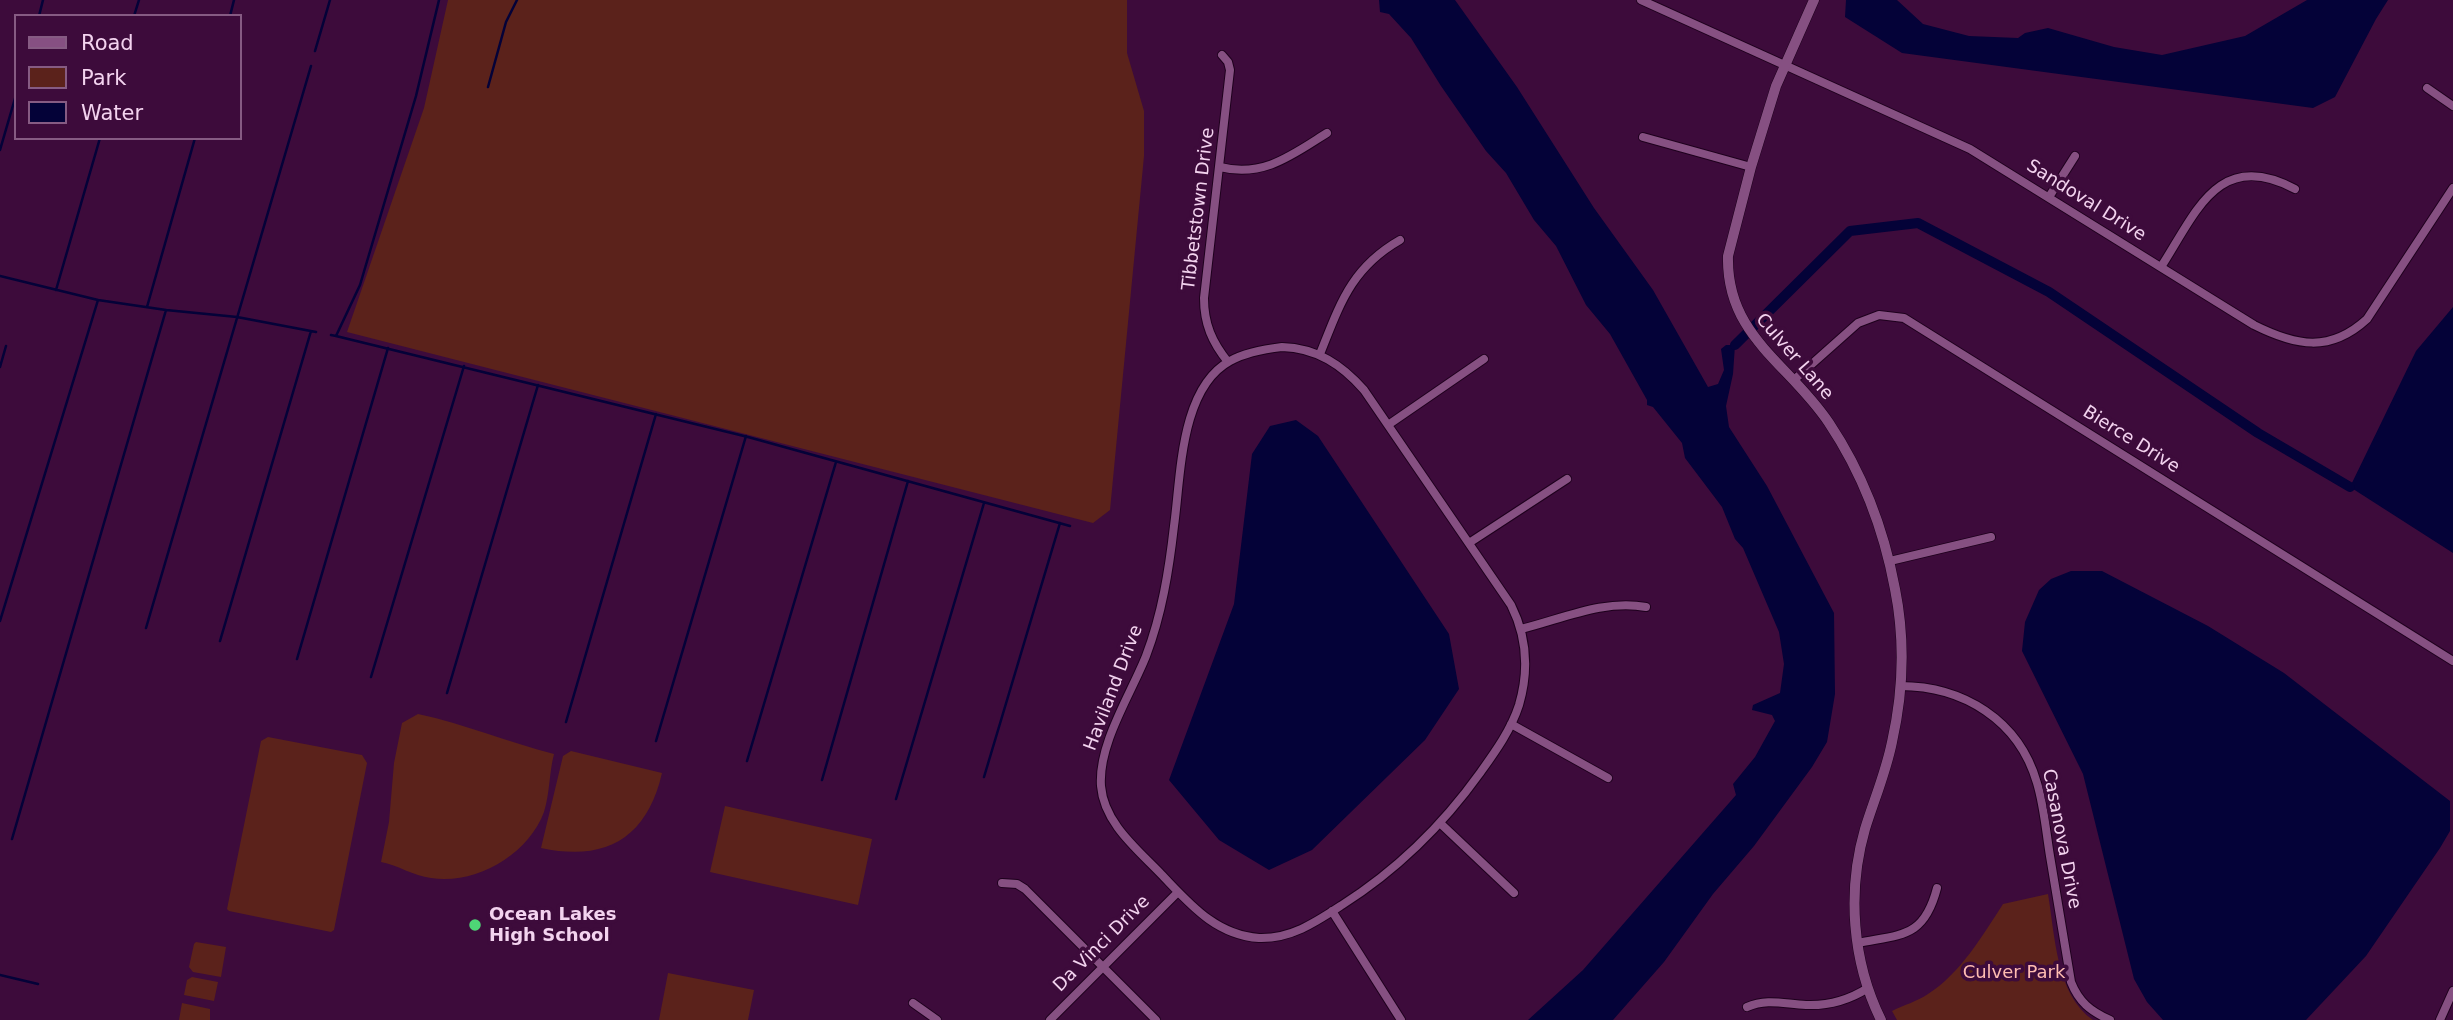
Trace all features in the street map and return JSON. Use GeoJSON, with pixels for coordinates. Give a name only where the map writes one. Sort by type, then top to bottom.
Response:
{"type":"FeatureCollection","features":[{"type":"Feature","properties":{"kind":"street","name":"Sandoval Drive"},"geometry":{"type":"LineString","coordinates":[[1641,0],[1946,137],[2049,197],[2254,326],[2275,336],[2305,344],[2329,341],[2359,327],[2376,309],[2453,188]]}},
{"type":"Feature","properties":{"kind":"street","name":"Culver Lane"},"geometry":{"type":"LineString","coordinates":[[1814,0],[1785,65],[1751,167],[1728,256],[1729,286],[1737,312],[1744,324],[1795,379],[1828,421],[1857,469],[1890,561],[1900,628],[1900,686],[1892,742],[1860,852],[1854,898],[1858,943],[1868,988],[1881,1020]]}},
{"type":"Feature","properties":{"kind":"street","name":"Tibbetstown Drive"},"geometry":{"type":"LineString","coordinates":[[1222,55],[1230,69],[1203,298],[1209,331],[1218,351],[1228,362]]}},
{"type":"Feature","properties":{"kind":"street"},"geometry":{"type":"LineString","coordinates":[[2427,88],[2453,106]]}},
{"type":"Feature","properties":{"kind":"street"},"geometry":{"type":"LineString","coordinates":[[1220,167],[1243,171],[1268,167],[1327,133]]}},
{"type":"Feature","properties":{"kind":"street"},"geometry":{"type":"LineString","coordinates":[[1643,137],[1751,167]]}},
{"type":"Feature","properties":{"kind":"street"},"geometry":{"type":"LineString","coordinates":[[2049,197],[2075,156]]}},
{"type":"Feature","properties":{"kind":"street"},"geometry":{"type":"LineString","coordinates":[[2161,267],[2203,201],[2226,181],[2259,176],[2295,189]]}},
{"type":"Feature","properties":{"kind":"street"},"geometry":{"type":"LineString","coordinates":[[1320,354],[1339,305],[1354,279],[1372,258],[1400,240]]}},
{"type":"Feature","properties":{"kind":"street","name":"Bierce Drive"},"geometry":{"type":"LineString","coordinates":[[1795,379],[1858,323],[1879,315],[1904,318],[2453,661]]}},
{"type":"Feature","properties":{"kind":"street","name":"Haviland Drive"},"geometry":{"type":"LineString","coordinates":[[1282,347],[1307,349],[1320,354],[1353,378],[1511,605],[1521,629],[1526,655],[1526,672],[1511,724],[1487,763],[1441,824],[1373,885],[1311,925],[1277,937],[1250,937],[1234,933],[1207,919],[1123,835],[1114,822],[1102,792],[1101,768],[1146,655],[1161,607],[1193,405],[1207,381],[1228,362],[1246,354],[1282,347]]}},
{"type":"Feature","properties":{"kind":"street"},"geometry":{"type":"LineString","coordinates":[[1388,425],[1484,359]]}},
{"type":"Feature","properties":{"kind":"street"},"geometry":{"type":"LineString","coordinates":[[1469,543],[1567,479]]}},
{"type":"Feature","properties":{"kind":"street"},"geometry":{"type":"LineString","coordinates":[[1890,561],[1992,537]]}},
{"type":"Feature","properties":{"kind":"street"},"geometry":{"type":"LineString","coordinates":[[1521,629],[1604,606],[1625,604],[1646,607]]}},
{"type":"Feature","properties":{"kind":"street","name":"Casanova Drive"},"geometry":{"type":"LineString","coordinates":[[1900,686],[1947,691],[1977,704],[2006,727],[2024,752],[2037,784],[2071,982],[2080,1001],[2088,1009],[2110,1020]]}},
{"type":"Feature","properties":{"kind":"street"},"geometry":{"type":"LineString","coordinates":[[1511,724],[1608,778]]}},
{"type":"Feature","properties":{"kind":"street"},"geometry":{"type":"LineString","coordinates":[[1441,824],[1514,893]]}},
{"type":"Feature","properties":{"kind":"street"},"geometry":{"type":"LineString","coordinates":[[1002,883],[1017,884],[1025,889],[1156,1020]]}},
{"type":"Feature","properties":{"kind":"street"},"geometry":{"type":"LineString","coordinates":[[1858,943],[1908,933],[1924,921],[1932,907],[1937,888]]}},
{"type":"Feature","properties":{"kind":"street","name":"Da Vinci Drive"},"geometry":{"type":"LineString","coordinates":[[1050,1020],[1101,966],[1178,892]]}},
{"type":"Feature","properties":{"kind":"street"},"geometry":{"type":"LineString","coordinates":[[1332,911],[1401,1020]]}},
{"type":"Feature","properties":{"kind":"street"},"geometry":{"type":"LineString","coordinates":[[1746,1007],[1761,1001],[1822,1005],[1848,999],[1868,988]]}},
{"type":"Feature","properties":{"kind":"street"},"geometry":{"type":"LineString","coordinates":[[2440,1020],[2453,991]]}},
{"type":"Feature","properties":{"kind":"street"},"geometry":{"type":"LineString","coordinates":[[913,1003],[937,1020]]}},
{"type":"Feature","properties":{"kind":"green space"},"geometry":{"type":"Polygon","coordinates":[[[448,0],[1127,0],[1127,53],[1144,111],[1144,156],[1110,510],[1093,523],[347,332],[424,108],[448,0]]]}},
{"type":"Feature","properties":{"kind":"green space"},"geometry":{"type":"Polygon","coordinates":[[[418,714],[554,754],[546,805],[536,827],[513,854],[482,872],[448,879],[431,878],[381,862],[402,723],[418,714]]]}},
{"type":"Feature","properties":{"kind":"green space"},"geometry":{"type":"Polygon","coordinates":[[[268,737],[362,755],[367,763],[334,930],[331,932],[227,909],[261,741],[268,737]]]}},
{"type":"Feature","properties":{"kind":"green space"},"geometry":{"type":"Polygon","coordinates":[[[571,751],[662,773],[646,814],[634,829],[604,848],[564,851],[541,848],[563,756],[571,751]]]}},
{"type":"Feature","properties":{"kind":"green space"},"geometry":{"type":"Polygon","coordinates":[[[725,806],[872,839],[858,905],[710,872],[725,806]]]}},
{"type":"Feature","properties":{"kind":"green space","name":"Culver Park"},"geometry":{"type":"Polygon","coordinates":[[[2048,894],[2064,980],[2071,996],[2093,1020],[1897,1020],[1892,1011],[1940,986],[1970,953],[2003,904],[2048,894]]]}},
{"type":"Feature","properties":{"kind":"green space"},"geometry":{"type":"Polygon","coordinates":[[[196,942],[226,947],[221,977],[193,972],[189,967],[196,942]]]}},
{"type":"Feature","properties":{"kind":"green space"},"geometry":{"type":"Polygon","coordinates":[[[668,973],[754,990],[748,1020],[659,1020],[668,973]]]}},
{"type":"Feature","properties":{"kind":"green space"},"geometry":{"type":"Polygon","coordinates":[[[192,977],[218,982],[214,1001],[184,995],[187,980],[192,977]]]}},
{"type":"Feature","properties":{"kind":"green space"},"geometry":{"type":"Polygon","coordinates":[[[182,1003],[210,1009],[210,1020],[179,1020],[182,1003]]]}},
{"type":"Feature","properties":{"kind":"water"},"geometry":{"type":"Polygon","coordinates":[[[1379,0],[1455,0],[1517,87],[1594,208],[1653,290],[1708,387],[1718,384],[1724,370],[1721,349],[1726,345],[1735,345],[1733,374],[1726,406],[1729,427],[1767,486],[1834,613],[1835,694],[1827,742],[1754,846],[1713,894],[1664,962],[1613,1020],[1528,1020],[1583,970],[1736,795],[1733,784],[1755,757],[1775,721],[1772,715],[1752,710],[1753,705],[1780,693],[1784,664],[1779,632],[1722,507],[1685,458],[1682,443],[1653,407],[1647,405],[1647,400],[1610,334],[1586,305],[1556,246],[1534,220],[1506,173],[1486,151],[1411,38],[1389,14],[1380,12],[1379,0]]]}},
{"type":"Feature","properties":{"kind":"water"},"geometry":{"type":"Polygon","coordinates":[[[1846,0],[1897,0],[1923,24],[1969,36],[2018,38],[2025,33],[2048,28],[2114,47],[2162,55],[2245,36],[2307,0],[2388,0],[2335,97],[2313,108],[1902,53],[1845,17],[1846,0]]]}},
{"type":"Feature","properties":{"kind":"water"},"geometry":{"type":"Polygon","coordinates":[[[2453,307],[2453,553],[2350,487],[2416,351],[2453,307]]]}},
{"type":"Feature","properties":{"kind":"water"},"geometry":{"type":"Polygon","coordinates":[[[1296,420],[1318,436],[1449,634],[1459,689],[1425,740],[1312,850],[1269,870],[1219,840],[1169,780],[1234,604],[1252,454],[1270,426],[1296,420]]]}},
{"type":"Feature","properties":{"kind":"water"},"geometry":{"type":"Polygon","coordinates":[[[2071,571],[2102,571],[2208,626],[2284,673],[2450,801],[2450,831],[2440,848],[2366,956],[2306,1020],[2163,1020],[2147,1002],[2134,979],[2083,774],[2022,651],[2025,622],[2039,590],[2051,579],[2071,571]]]}},
{"type":"Feature","properties":{"kind":"waterway"},"geometry":{"type":"LineString","coordinates":[[40,14],[43,0]]}},
{"type":"Feature","properties":{"kind":"waterway"},"geometry":{"type":"LineString","coordinates":[[135,14],[139,0]]}},
{"type":"Feature","properties":{"kind":"waterway"},"geometry":{"type":"LineString","coordinates":[[230,14],[234,0]]}},
{"type":"Feature","properties":{"kind":"waterway"},"geometry":{"type":"LineString","coordinates":[[315,51],[330,0]]}},
{"type":"Feature","properties":{"kind":"waterway"},"geometry":{"type":"LineString","coordinates":[[331,335],[336,336],[360,285],[416,96],[439,0]]}},
{"type":"Feature","properties":{"kind":"waterway"},"geometry":{"type":"LineString","coordinates":[[488,87],[506,22],[517,0]]}},
{"type":"Feature","properties":{"kind":"waterway"},"geometry":{"type":"LineString","coordinates":[[146,628],[311,66]]}},
{"type":"Feature","properties":{"kind":"waterway"},"geometry":{"type":"LineString","coordinates":[[0,150],[14,102]]}},
{"type":"Feature","properties":{"kind":"waterway"},"geometry":{"type":"LineString","coordinates":[[56,290],[99,140]]}},
{"type":"Feature","properties":{"kind":"waterway"},"geometry":{"type":"LineString","coordinates":[[147,307],[194,140]]}},
{"type":"Feature","properties":{"kind":"waterway"},"geometry":{"type":"LineString","coordinates":[[1735,345],[1850,231],[1918,223],[2049,292],[2258,433],[2350,487]]}},
{"type":"Feature","properties":{"kind":"waterway"},"geometry":{"type":"LineString","coordinates":[[0,276],[98,300],[237,317],[316,332]]}},
{"type":"Feature","properties":{"kind":"waterway"},"geometry":{"type":"LineString","coordinates":[[0,621],[98,300]]}},
{"type":"Feature","properties":{"kind":"waterway"},"geometry":{"type":"LineString","coordinates":[[12,839],[166,310]]}},
{"type":"Feature","properties":{"kind":"waterway"},"geometry":{"type":"LineString","coordinates":[[220,641],[311,331]]}},
{"type":"Feature","properties":{"kind":"waterway"},"geometry":{"type":"LineString","coordinates":[[336,336],[748,437],[1070,526]]}},
{"type":"Feature","properties":{"kind":"waterway"},"geometry":{"type":"LineString","coordinates":[[0,367],[6,346]]}},
{"type":"Feature","properties":{"kind":"waterway"},"geometry":{"type":"LineString","coordinates":[[297,659],[388,348]]}},
{"type":"Feature","properties":{"kind":"waterway"},"geometry":{"type":"LineString","coordinates":[[371,677],[464,366]]}},
{"type":"Feature","properties":{"kind":"waterway"},"geometry":{"type":"LineString","coordinates":[[447,693],[538,385]]}},
{"type":"Feature","properties":{"kind":"waterway"},"geometry":{"type":"LineString","coordinates":[[566,722],[656,414]]}},
{"type":"Feature","properties":{"kind":"waterway"},"geometry":{"type":"LineString","coordinates":[[656,741],[746,436]]}},
{"type":"Feature","properties":{"kind":"waterway"},"geometry":{"type":"LineString","coordinates":[[747,761],[836,462]]}},
{"type":"Feature","properties":{"kind":"waterway"},"geometry":{"type":"LineString","coordinates":[[822,780],[908,481]]}},
{"type":"Feature","properties":{"kind":"waterway"},"geometry":{"type":"LineString","coordinates":[[896,799],[984,503]]}},
{"type":"Feature","properties":{"kind":"waterway"},"geometry":{"type":"LineString","coordinates":[[984,777],[1060,523]]}},
{"type":"Feature","properties":{"kind":"waterway"},"geometry":{"type":"LineString","coordinates":[[0,975],[38,984]]}},
{"type":"Feature","properties":{"kind":"place","name":"Ocean Lakes High School"},"geometry":{"type":"Point","coordinates":[475,925]}}]}
